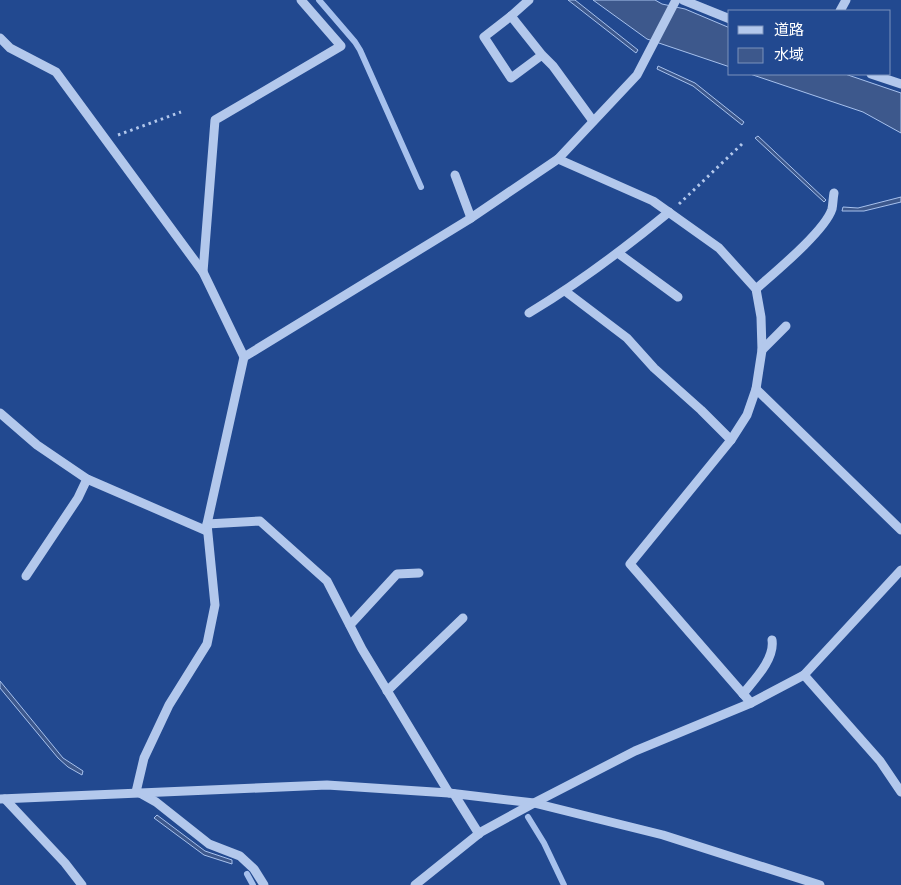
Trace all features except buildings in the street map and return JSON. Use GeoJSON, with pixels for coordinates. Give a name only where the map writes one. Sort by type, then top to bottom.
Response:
{"type":"FeatureCollection","features":[{"type":"Feature","properties":{"kind":"street"},"geometry":{"type":"LineString","coordinates":[[203,272],[215,120],[341,46],[301,0]]}},
{"type":"Feature","properties":{"kind":"street"},"geometry":{"type":"LineString","coordinates":[[528,0],[484,37],[511,78],[542,55]]}},
{"type":"Feature","properties":{"kind":"street"},"geometry":{"type":"LineString","coordinates":[[244,357],[471,218],[558,159],[637,75],[676,0]]}},
{"type":"Feature","properties":{"kind":"street"},"geometry":{"type":"LineString","coordinates":[[683,0],[728,18]]}},
{"type":"Feature","properties":{"kind":"street"},"geometry":{"type":"LineString","coordinates":[[511,16],[553,66],[593,122]]}},
{"type":"Feature","properties":{"kind":"street"},"geometry":{"type":"LineString","coordinates":[[0,38],[10,48],[56,72],[203,272],[244,357],[207,528],[215,605],[207,644],[169,704],[144,758],[137,792]]}},
{"type":"Feature","properties":{"kind":"street"},"geometry":{"type":"LineString","coordinates":[[874,75],[901,84]]}},
{"type":"Feature","properties":{"kind":"street"},"geometry":{"type":"LineString","coordinates":[[558,159],[653,201],[670,212],[719,248],[756,289],[762,317],[762,350],[756,389],[747,415],[731,440],[630,564],[751,703]]}},
{"type":"Feature","properties":{"kind":"street"},"geometry":{"type":"LineString","coordinates":[[455,175],[471,218]]}},
{"type":"Feature","properties":{"kind":"street"},"geometry":{"type":"LineString","coordinates":[[756,289],[790,259],[826,221],[832,209],[834,193]]}},
{"type":"Feature","properties":{"kind":"street"},"geometry":{"type":"LineString","coordinates":[[528,313],[565,291],[670,212]]}},
{"type":"Feature","properties":{"kind":"street"},"geometry":{"type":"LineString","coordinates":[[618,253],[678,297]]}},
{"type":"Feature","properties":{"kind":"street"},"geometry":{"type":"LineString","coordinates":[[565,291],[627,338],[654,368],[731,440]]}},
{"type":"Feature","properties":{"kind":"street"},"geometry":{"type":"LineString","coordinates":[[762,350],[786,326]]}},
{"type":"Feature","properties":{"kind":"street"},"geometry":{"type":"LineString","coordinates":[[756,389],[901,530]]}},
{"type":"Feature","properties":{"kind":"street"},"geometry":{"type":"LineString","coordinates":[[0,413],[37,445],[87,479],[207,528],[260,521],[327,581],[387,691],[479,834]]}},
{"type":"Feature","properties":{"kind":"street"},"geometry":{"type":"LineString","coordinates":[[26,576],[78,498],[87,479]]}},
{"type":"Feature","properties":{"kind":"street"},"geometry":{"type":"LineString","coordinates":[[415,885],[479,834],[534,803],[635,751],[751,703],[804,675],[901,570]]}},
{"type":"Feature","properties":{"kind":"street"},"geometry":{"type":"LineString","coordinates":[[350,625],[397,574],[419,573]]}},
{"type":"Feature","properties":{"kind":"street"},"geometry":{"type":"LineString","coordinates":[[387,691],[463,618]]}},
{"type":"Feature","properties":{"kind":"street"},"geometry":{"type":"LineString","coordinates":[[743,694],[765,664],[773,647],[772,640]]}},
{"type":"Feature","properties":{"kind":"street"},"geometry":{"type":"LineString","coordinates":[[804,675],[880,761],[901,792]]}},
{"type":"Feature","properties":{"kind":"street"},"geometry":{"type":"LineString","coordinates":[[2,799],[137,792],[327,786],[452,794],[534,803],[663,834],[820,885]]}},
{"type":"Feature","properties":{"kind":"street"},"geometry":{"type":"LineString","coordinates":[[137,792],[156,802],[209,844],[240,856],[254,869],[264,885]]}},
{"type":"Feature","properties":{"kind":"street"},"geometry":{"type":"LineString","coordinates":[[2,799],[65,863],[82,885]]}},
{"type":"Feature","properties":{"kind":"path"},"geometry":{"type":"LineString","coordinates":[[106,139],[181,112]]}},
{"type":"Feature","properties":{"kind":"path"},"geometry":{"type":"LineString","coordinates":[[670,212],[742,144]]}},
{"type":"Feature","properties":{"kind":"water"},"geometry":{"type":"Polygon","coordinates":[[[568,0],[575,0],[638,50],[636,53],[568,0]]]}},
{"type":"Feature","properties":{"kind":"water"},"geometry":{"type":"Polygon","coordinates":[[[593,0],[655,0],[662,4],[685,9],[728,27],[728,66],[647,39],[593,0]]]}},
{"type":"Feature","properties":{"kind":"water"},"geometry":{"type":"Polygon","coordinates":[[[658,66],[695,83],[744,122],[742,125],[693,86],[657,69],[658,66]]]}},
{"type":"Feature","properties":{"kind":"water"},"geometry":{"type":"Polygon","coordinates":[[[753,75],[848,75],[901,93],[901,133],[863,112],[753,75]]]}},
{"type":"Feature","properties":{"kind":"water"},"geometry":{"type":"Polygon","coordinates":[[[758,136],[826,200],[824,202],[755,138],[758,136]]]}},
{"type":"Feature","properties":{"kind":"water"},"geometry":{"type":"Polygon","coordinates":[[[901,197],[901,202],[864,211],[842,211],[843,207],[858,208],[901,197]]]}},
{"type":"Feature","properties":{"kind":"water"},"geometry":{"type":"Polygon","coordinates":[[[0,681],[63,758],[83,771],[82,775],[68,767],[58,758],[0,688],[0,681]]]}},
{"type":"Feature","properties":{"kind":"water"},"geometry":{"type":"Polygon","coordinates":[[[157,815],[205,851],[232,860],[232,864],[204,855],[154,818],[157,815]]]}},
{"type":"Feature","properties":{"kind":"waterway"},"geometry":{"type":"LineString","coordinates":[[319,0],[360,50],[421,187]]}},
{"type":"Feature","properties":{"kind":"waterway"},"geometry":{"type":"LineString","coordinates":[[528,817],[544,843],[564,885]]}},
{"type":"Feature","properties":{"kind":"waterway"},"geometry":{"type":"LineString","coordinates":[[247,874],[253,885]]}}]}
